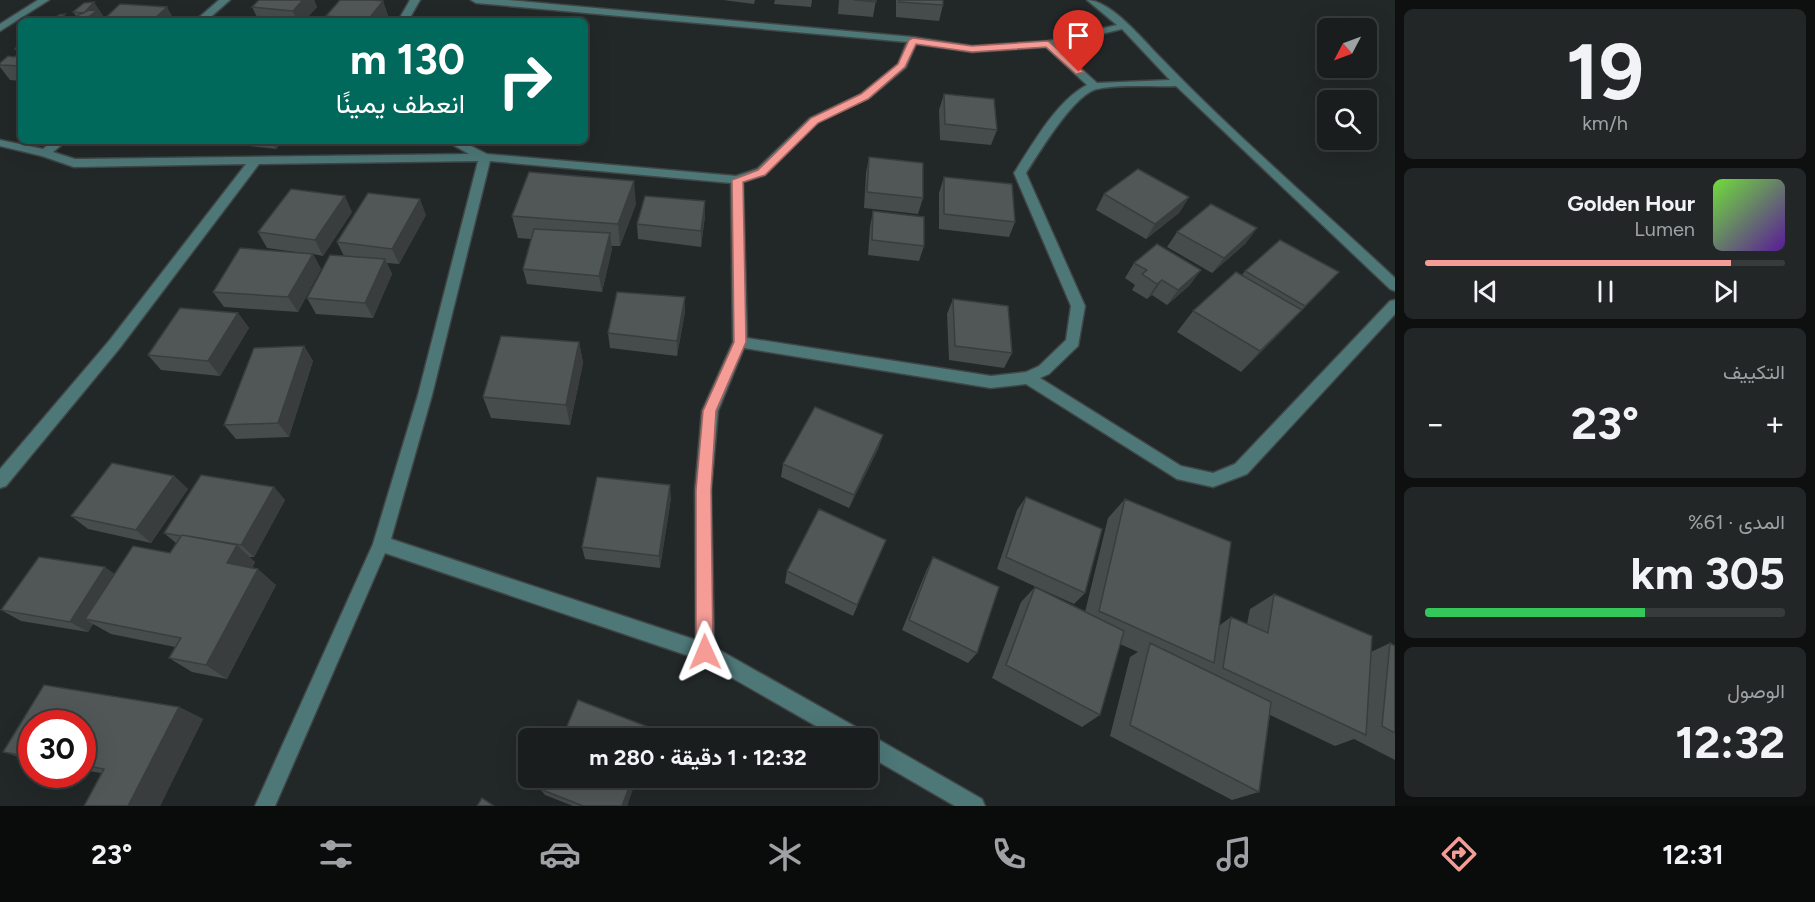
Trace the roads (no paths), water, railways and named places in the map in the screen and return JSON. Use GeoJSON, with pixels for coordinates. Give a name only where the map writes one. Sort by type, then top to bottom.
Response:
{"type":"FeatureCollection","features":[{"type":"Feature","properties":{"kind":"street"},"geometry":{"type":"LineString","coordinates":[[0,28],[44,0]]}},
{"type":"Feature","properties":{"kind":"street"},"geometry":{"type":"LineString","coordinates":[[204,18],[225,0]]}},
{"type":"Feature","properties":{"kind":"street"},"geometry":{"type":"LineString","coordinates":[[405,18],[415,0]]}},
{"type":"Feature","properties":{"kind":"street"},"geometry":{"type":"LineString","coordinates":[[476,0],[913,40],[972,49],[1048,44],[1124,26]]}},
{"type":"Feature","properties":{"kind":"street"},"geometry":{"type":"LineString","coordinates":[[1092,0],[1124,26],[1179,83],[1395,286]]}},
{"type":"Feature","properties":{"kind":"street"},"geometry":{"type":"LineString","coordinates":[[0,143],[45,153],[74,164],[485,157],[737,180],[762,172],[814,120],[865,96],[902,65],[913,40]]}},
{"type":"Feature","properties":{"kind":"street"},"geometry":{"type":"LineString","coordinates":[[1048,44],[1094,86]]}},
{"type":"Feature","properties":{"kind":"street"},"geometry":{"type":"LineString","coordinates":[[740,342],[991,382],[1028,378],[1044,370],[1073,342],[1078,306],[1020,173],[1048,130],[1080,93],[1094,86],[1179,83]]}},
{"type":"Feature","properties":{"kind":"street"},"geometry":{"type":"LineString","coordinates":[[45,153],[56,144]]}},
{"type":"Feature","properties":{"kind":"street"},"geometry":{"type":"LineString","coordinates":[[458,144],[485,157]]}},
{"type":"Feature","properties":{"kind":"street"},"geometry":{"type":"LineString","coordinates":[[265,806],[381,544],[425,395],[485,157]]}},
{"type":"Feature","properties":{"kind":"street"},"geometry":{"type":"LineString","coordinates":[[0,481],[114,345],[255,161]]}},
{"type":"Feature","properties":{"kind":"street"},"geometry":{"type":"LineString","coordinates":[[705,652],[703,490],[710,411],[740,342],[737,180]]}},
{"type":"Feature","properties":{"kind":"street"},"geometry":{"type":"LineString","coordinates":[[1028,378],[1177,472],[1213,480],[1241,470],[1395,305]]}},
{"type":"Feature","properties":{"kind":"street"},"geometry":{"type":"LineString","coordinates":[[381,544],[705,652],[838,728]]}},
{"type":"Feature","properties":{"kind":"street"},"geometry":{"type":"LineString","coordinates":[[878,750],[975,806]]}}]}
